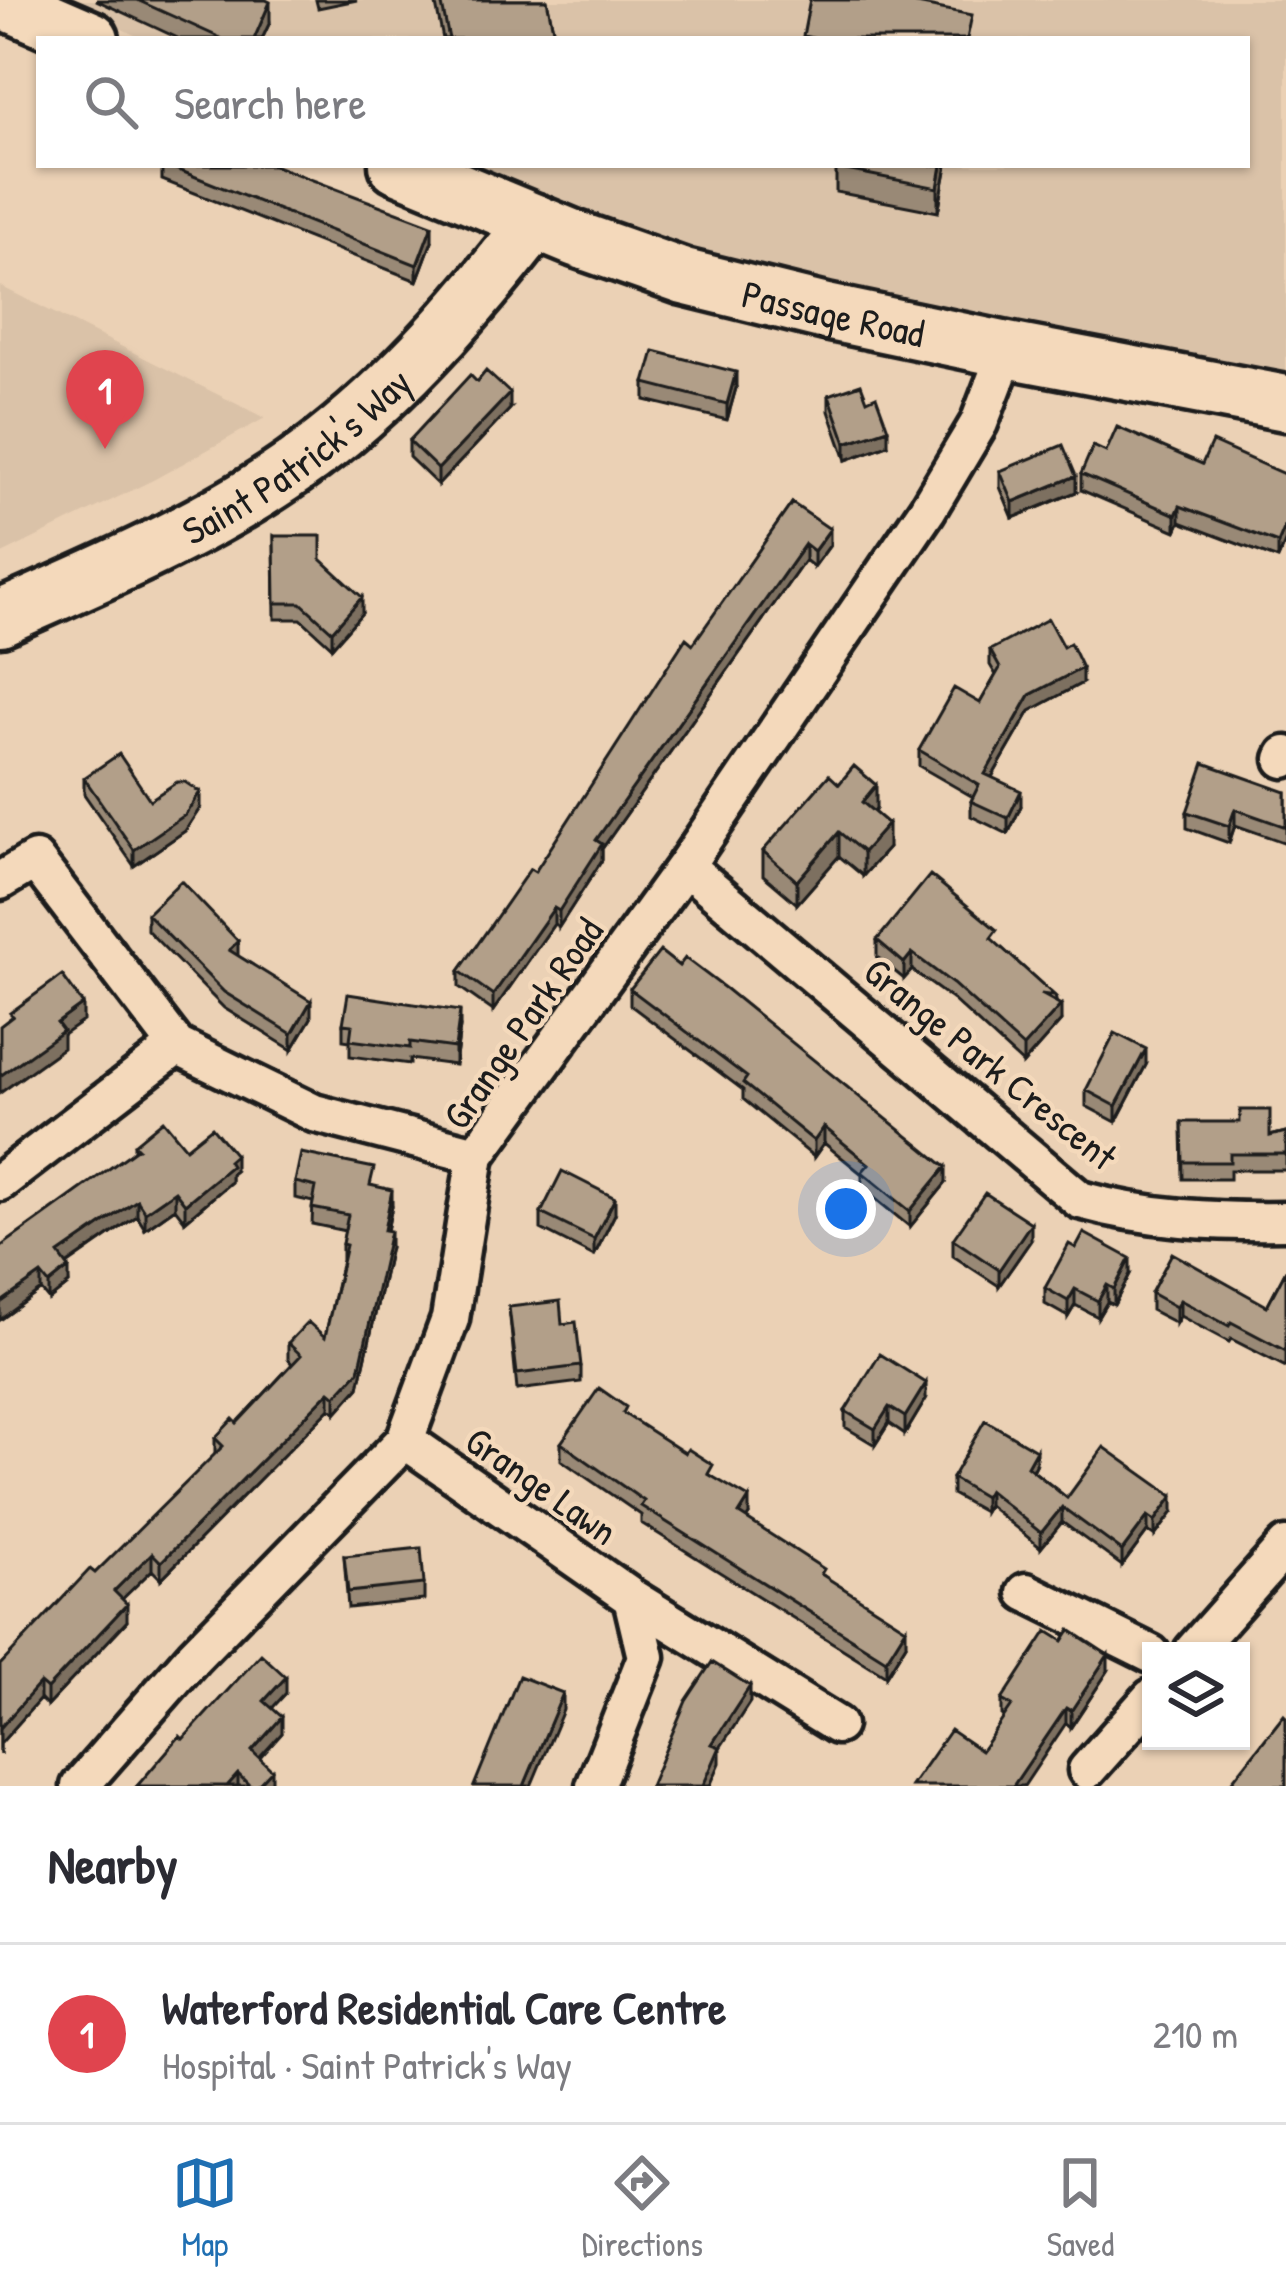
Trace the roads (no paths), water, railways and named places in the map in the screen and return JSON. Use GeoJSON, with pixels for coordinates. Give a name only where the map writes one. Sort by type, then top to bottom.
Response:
{"type":"FeatureCollection","features":[{"type":"Feature","properties":{"kind":"main road"},"geometry":{"type":"LineString","coordinates":[[1,0],[84,36]]}},
{"type":"Feature","properties":{"kind":"main road","name":"Passage Road"},"geometry":{"type":"LineString","coordinates":[[404,168],[684,277],[1007,350],[1286,403]]}},
{"type":"Feature","properties":{"kind":"main road","name":"Saint Patrick's Way"},"geometry":{"type":"LineString","coordinates":[[0,617],[156,546],[297,465],[364,411],[446,330],[535,222]]}},
{"type":"Feature","properties":{"kind":"street","name":"Grange Park Road"},"geometry":{"type":"LineString","coordinates":[[80,1786],[194,1656],[405,1441],[450,1318],[476,1155],[685,866],[959,460],[1007,350]]}},
{"type":"Feature","properties":{"kind":"street"},"geometry":{"type":"LineString","coordinates":[[0,881],[35,860],[177,1046],[314,1113],[476,1155]]}},
{"type":"Feature","properties":{"kind":"street","name":"Grange Park Crescent"},"geometry":{"type":"LineString","coordinates":[[685,866],[1080,1200],[1137,1216],[1286,1221]]}},
{"type":"Feature","properties":{"kind":"street"},"geometry":{"type":"LineString","coordinates":[[0,1182],[177,1046]]}},
{"type":"Feature","properties":{"kind":"street","name":"Grange Lawn"},"geometry":{"type":"LineString","coordinates":[[405,1441],[632,1598],[837,1725]]}},
{"type":"Feature","properties":{"kind":"street"},"geometry":{"type":"LineString","coordinates":[[1201,1642],[1286,1546]]}},
{"type":"Feature","properties":{"kind":"street"},"geometry":{"type":"LineString","coordinates":[[1026,1592],[1142,1650]]}},
{"type":"Feature","properties":{"kind":"street","name":"Grange Lawn"},"geometry":{"type":"LineString","coordinates":[[595,1786],[646,1657],[632,1598]]}},
{"type":"Feature","properties":{"kind":"street"},"geometry":{"type":"LineString","coordinates":[[1087,1770],[1142,1708]]}},
{"type":"Feature","properties":{"kind":"place","name":"Waterford Residential Care Centre"},"geometry":{"type":"Point","coordinates":[105,449]}}]}
